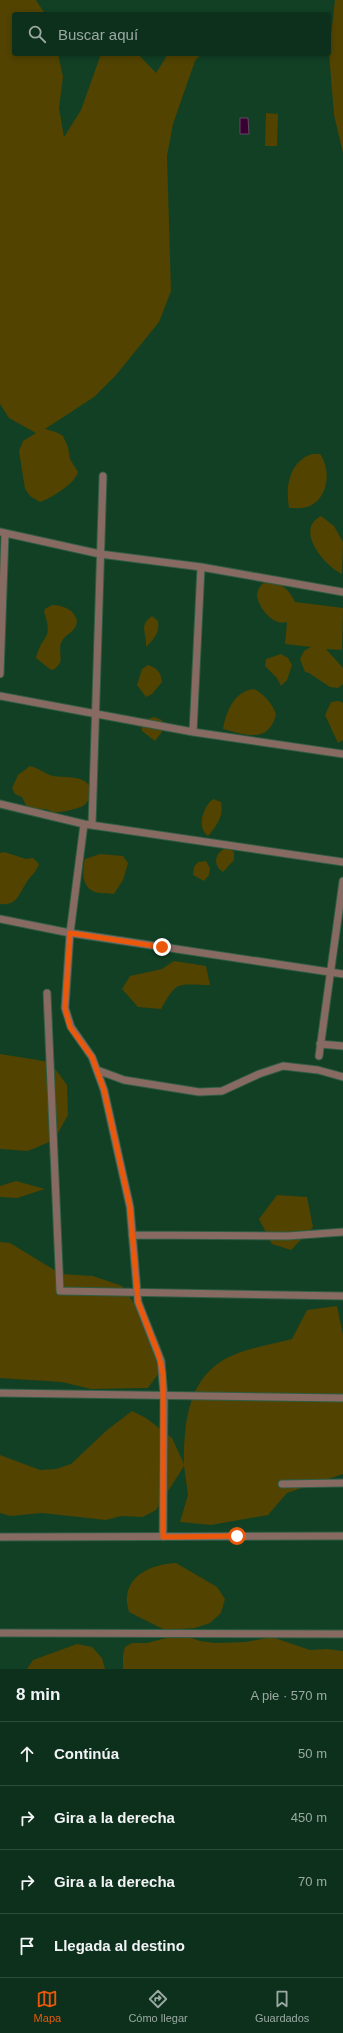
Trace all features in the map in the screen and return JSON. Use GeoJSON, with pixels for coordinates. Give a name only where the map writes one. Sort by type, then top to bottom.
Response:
{"type":"FeatureCollection","features":[{"type":"Feature","properties":{"kind":"street"},"geometry":{"type":"LineString","coordinates":[[103,476],[96,714],[88,824],[70,933],[65,1008],[70,1027],[92,1057],[104,1090],[130,1207],[138,1302],[161,1361],[164,1396],[163,1537]]}},
{"type":"Feature","properties":{"kind":"street"},"geometry":{"type":"LineString","coordinates":[[0,674],[2,533],[100,554],[201,567],[343,592]]}},
{"type":"Feature","properties":{"kind":"street"},"geometry":{"type":"LineString","coordinates":[[193,732],[201,567]]}},
{"type":"Feature","properties":{"kind":"street"},"geometry":{"type":"LineString","coordinates":[[0,696],[193,732],[343,754]]}},
{"type":"Feature","properties":{"kind":"street"},"geometry":{"type":"LineString","coordinates":[[0,804],[88,824],[343,862]]}},
{"type":"Feature","properties":{"kind":"street"},"geometry":{"type":"LineString","coordinates":[[319,1056],[332,973],[343,881]]}},
{"type":"Feature","properties":{"kind":"street"},"geometry":{"type":"LineString","coordinates":[[0,919],[70,933],[343,974]]}},
{"type":"Feature","properties":{"kind":"street"},"geometry":{"type":"LineString","coordinates":[[47,993],[60,1291],[137,1291],[343,1296]]}},
{"type":"Feature","properties":{"kind":"street"},"geometry":{"type":"LineString","coordinates":[[320,1044],[343,1046]]}},
{"type":"Feature","properties":{"kind":"street"},"geometry":{"type":"LineString","coordinates":[[98,1070],[124,1080],[199,1092],[222,1092],[259,1074],[284,1066],[318,1070],[343,1076]]}},
{"type":"Feature","properties":{"kind":"street"},"geometry":{"type":"LineString","coordinates":[[132,1235],[288,1236],[343,1232]]}},
{"type":"Feature","properties":{"kind":"street"},"geometry":{"type":"LineString","coordinates":[[0,1394],[343,1398]]}},
{"type":"Feature","properties":{"kind":"street"},"geometry":{"type":"LineString","coordinates":[[282,1484],[343,1483]]}},
{"type":"Feature","properties":{"kind":"street"},"geometry":{"type":"LineString","coordinates":[[0,1537],[343,1536]]}},
{"type":"Feature","properties":{"kind":"street"},"geometry":{"type":"LineString","coordinates":[[0,1633],[343,1634]]}},
{"type":"Feature","properties":{"kind":"shaded area"},"geometry":{"type":"Polygon","coordinates":[[[0,0],[36,0],[44,12],[12,12],[12,56],[58,56],[63,77],[59,108],[64,137],[81,110],[100,56],[140,56],[156,73],[167,56],[199,56],[195,61],[173,124],[167,156],[171,291],[159,322],[116,375],[94,397],[45,429],[63,436],[68,447],[70,459],[78,472],[68,486],[50,498],[40,502],[30,496],[25,489],[19,451],[23,441],[36,433],[9,418],[0,404],[0,0]]]}},
{"type":"Feature","properties":{"kind":"shaded area"},"geometry":{"type":"Polygon","coordinates":[[[335,0],[343,0],[343,153],[334,115],[329,56],[331,56],[331,35],[335,0]]]}},
{"type":"Feature","properties":{"kind":"shaded area"},"geometry":{"type":"Polygon","coordinates":[[[266,113],[278,114],[277,146],[265,146],[266,113]]]}},
{"type":"Feature","properties":{"kind":"shaded area"},"geometry":{"type":"Polygon","coordinates":[[[240,118],[248,118],[249,134],[240,134],[240,118]]]}},
{"type":"Feature","properties":{"kind":"shaded area"},"geometry":{"type":"Polygon","coordinates":[[[312,454],[320,454],[324,460],[327,475],[324,490],[316,502],[310,506],[302,508],[289,508],[288,491],[291,475],[299,462],[312,454]]]}},
{"type":"Feature","properties":{"kind":"shaded area"},"geometry":{"type":"Polygon","coordinates":[[[321,516],[334,526],[343,542],[342,574],[335,570],[320,556],[311,538],[310,529],[313,522],[321,516]]]}},
{"type":"Feature","properties":{"kind":"shaded area"},"geometry":{"type":"Polygon","coordinates":[[[266,581],[280,584],[287,590],[295,602],[343,608],[342,650],[326,649],[343,668],[343,684],[338,688],[330,687],[309,673],[305,672],[300,659],[304,651],[311,647],[285,644],[287,622],[277,622],[272,619],[263,610],[258,599],[258,590],[266,581]]]}},
{"type":"Feature","properties":{"kind":"shaded area"},"geometry":{"type":"Polygon","coordinates":[[[52,605],[68,609],[74,614],[77,621],[73,631],[64,638],[61,643],[60,663],[55,669],[51,670],[36,658],[48,628],[44,612],[45,609],[52,605]]]}},
{"type":"Feature","properties":{"kind":"shaded area"},"geometry":{"type":"Polygon","coordinates":[[[152,616],[158,621],[158,629],[154,638],[146,647],[144,627],[145,623],[152,616]]]}},
{"type":"Feature","properties":{"kind":"shaded area"},"geometry":{"type":"Polygon","coordinates":[[[281,654],[288,658],[292,665],[287,680],[281,686],[277,678],[265,666],[266,659],[281,654]]]}},
{"type":"Feature","properties":{"kind":"shaded area"},"geometry":{"type":"Polygon","coordinates":[[[148,665],[158,671],[162,682],[152,694],[146,697],[137,685],[142,669],[148,665]]]}},
{"type":"Feature","properties":{"kind":"shaded area"},"geometry":{"type":"Polygon","coordinates":[[[254,689],[261,693],[272,706],[276,714],[273,724],[262,734],[256,735],[248,735],[223,729],[226,716],[232,703],[241,694],[254,689]]]}},
{"type":"Feature","properties":{"kind":"shaded area"},"geometry":{"type":"Polygon","coordinates":[[[339,701],[343,703],[343,740],[338,743],[325,715],[331,702],[339,701]]]}},
{"type":"Feature","properties":{"kind":"shaded area"},"geometry":{"type":"Polygon","coordinates":[[[154,717],[162,720],[164,729],[155,741],[142,731],[141,724],[147,719],[154,717]]]}},
{"type":"Feature","properties":{"kind":"shaded area"},"geometry":{"type":"Polygon","coordinates":[[[30,766],[53,776],[70,777],[82,780],[90,787],[90,799],[83,806],[60,812],[53,812],[45,809],[29,811],[22,797],[15,794],[12,788],[18,775],[30,766]]]}},
{"type":"Feature","properties":{"kind":"shaded area"},"geometry":{"type":"Polygon","coordinates":[[[213,799],[221,802],[222,812],[217,824],[208,836],[202,828],[202,817],[206,807],[213,799]]]}},
{"type":"Feature","properties":{"kind":"shaded area"},"geometry":{"type":"Polygon","coordinates":[[[228,847],[234,852],[234,860],[223,872],[217,865],[216,858],[220,851],[228,847]]]}},
{"type":"Feature","properties":{"kind":"shaded area"},"geometry":{"type":"Polygon","coordinates":[[[4,852],[26,859],[33,858],[39,864],[16,899],[10,903],[0,904],[0,853],[4,852]]]}},
{"type":"Feature","properties":{"kind":"shaded area"},"geometry":{"type":"Polygon","coordinates":[[[100,854],[123,856],[128,863],[123,880],[114,894],[100,893],[90,890],[85,882],[83,868],[85,859],[100,854]]]}},
{"type":"Feature","properties":{"kind":"shaded area"},"geometry":{"type":"Polygon","coordinates":[[[206,861],[210,868],[209,875],[204,881],[193,875],[194,867],[198,862],[206,861]]]}},
{"type":"Feature","properties":{"kind":"shaded area"},"geometry":{"type":"Polygon","coordinates":[[[174,961],[206,966],[210,985],[184,985],[175,988],[161,1009],[138,1007],[122,989],[130,976],[162,969],[174,961]]]}},
{"type":"Feature","properties":{"kind":"shaded area"},"geometry":{"type":"Polygon","coordinates":[[[0,1054],[50,1062],[67,1085],[68,1115],[54,1140],[28,1151],[0,1149],[0,1054]]]}},
{"type":"Feature","properties":{"kind":"shaded area"},"geometry":{"type":"Polygon","coordinates":[[[16,1181],[45,1189],[17,1198],[0,1197],[0,1186],[16,1181]]]}},
{"type":"Feature","properties":{"kind":"shaded area"},"geometry":{"type":"Polygon","coordinates":[[[277,1195],[307,1197],[313,1227],[291,1250],[272,1244],[259,1219],[277,1195]]]}},
{"type":"Feature","properties":{"kind":"shaded area"},"geometry":{"type":"Polygon","coordinates":[[[0,1242],[10,1243],[61,1274],[93,1276],[122,1286],[157,1337],[166,1363],[148,1388],[91,1389],[62,1382],[0,1378],[0,1242]]]}},
{"type":"Feature","properties":{"kind":"shaded area"},"geometry":{"type":"Polygon","coordinates":[[[337,1306],[343,1335],[343,1474],[287,1493],[268,1515],[211,1525],[180,1522],[188,1495],[184,1466],[156,1510],[143,1517],[121,1516],[106,1520],[42,1513],[10,1516],[0,1513],[0,1455],[40,1470],[56,1469],[71,1464],[107,1430],[132,1411],[146,1418],[172,1438],[184,1464],[185,1431],[188,1415],[198,1385],[208,1373],[220,1362],[236,1354],[256,1347],[292,1339],[307,1310],[337,1306]]]}},
{"type":"Feature","properties":{"kind":"shaded area"},"geometry":{"type":"Polygon","coordinates":[[[176,1563],[217,1587],[225,1599],[221,1613],[210,1623],[195,1628],[165,1630],[129,1612],[127,1596],[133,1581],[139,1575],[152,1568],[160,1565],[176,1563]]]}},
{"type":"Feature","properties":{"kind":"shaded area"},"geometry":{"type":"Polygon","coordinates":[[[186,1636],[200,1641],[216,1643],[246,1642],[272,1637],[310,1650],[327,1649],[343,1651],[343,1669],[123,1669],[123,1655],[125,1647],[132,1643],[147,1643],[170,1637],[186,1636]]]}},
{"type":"Feature","properties":{"kind":"shaded area"},"geometry":{"type":"Polygon","coordinates":[[[77,1644],[92,1647],[102,1658],[105,1669],[27,1669],[33,1660],[77,1644]]]}},
{"type":"Feature","properties":{"kind":"route"},"geometry":{"type":"LineString","coordinates":[[162,947],[70,933],[65,1008],[70,1027],[92,1057],[104,1090],[130,1207],[138,1302],[161,1361],[164,1396],[163,1537],[237,1536]]}}]}
